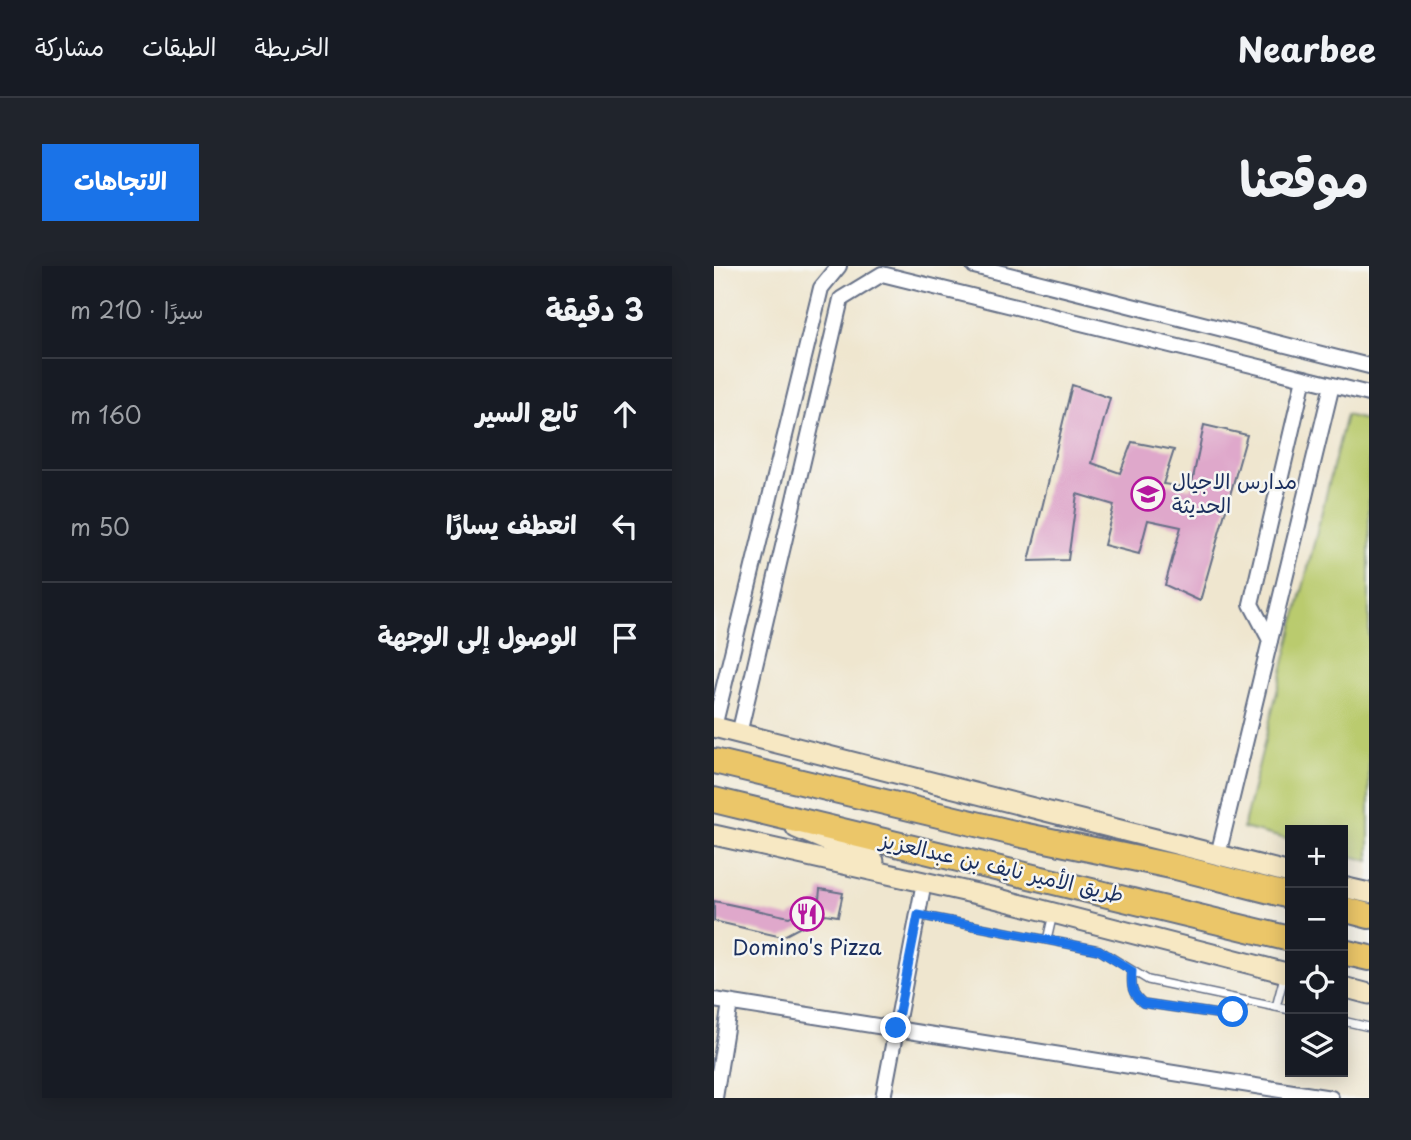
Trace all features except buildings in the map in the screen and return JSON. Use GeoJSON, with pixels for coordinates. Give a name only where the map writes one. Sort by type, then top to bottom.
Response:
{"type":"FeatureCollection","features":[{"type":"Feature","properties":{"kind":"highway","name":"طريق الأمير نايف بن عبدالعزيز"},"geometry":{"type":"LineString","coordinates":[[714,761],[1022,835],[1177,867],[1285,895]]}},
{"type":"Feature","properties":{"kind":"highway","name":"طريق الأمير نايف بن عبدالعزيز"},"geometry":{"type":"LineString","coordinates":[[714,800],[1285,938]]}},
{"type":"Feature","properties":{"kind":"highway"},"geometry":{"type":"LineString","coordinates":[[937,853],[955,849],[961,841],[959,830],[948,818]]}},
{"type":"Feature","properties":{"kind":"highway"},"geometry":{"type":"LineString","coordinates":[[1012,871],[1002,859],[1000,849],[1009,840],[1022,835]]}},
{"type":"Feature","properties":{"kind":"highway"},"geometry":{"type":"LineString","coordinates":[[1348,910],[1369,914]]}},
{"type":"Feature","properties":{"kind":"highway"},"geometry":{"type":"LineString","coordinates":[[1348,953],[1369,958]]}},
{"type":"Feature","properties":{"kind":"main road"},"geometry":{"type":"LineString","coordinates":[[714,727],[1285,872]]}},
{"type":"Feature","properties":{"kind":"main road"},"geometry":{"type":"LineString","coordinates":[[746,808],[924,882]]}},
{"type":"Feature","properties":{"kind":"main road"},"geometry":{"type":"LineString","coordinates":[[714,835],[1053,913],[1285,972]]}},
{"type":"Feature","properties":{"kind":"main road"},"geometry":{"type":"LineString","coordinates":[[1347,888],[1369,893]]}},
{"type":"Feature","properties":{"kind":"main road"},"geometry":{"type":"LineString","coordinates":[[1348,988],[1369,994]]}},
{"type":"Feature","properties":{"kind":"street"},"geometry":{"type":"LineString","coordinates":[[714,727],[821,289],[839,266]]}},
{"type":"Feature","properties":{"kind":"street"},"geometry":{"type":"LineString","coordinates":[[974,266],[1369,366]]}},
{"type":"Feature","properties":{"kind":"street"},"geometry":{"type":"LineString","coordinates":[[739,734],[841,299],[882,274],[1369,394]]}},
{"type":"Feature","properties":{"kind":"street"},"geometry":{"type":"LineString","coordinates":[[1270,640],[1251,604],[1304,378]]}},
{"type":"Feature","properties":{"kind":"street"},"geometry":{"type":"LineString","coordinates":[[1218,855],[1332,385]]}},
{"type":"Feature","properties":{"kind":"street"},"geometry":{"type":"LineString","coordinates":[[883,1098],[924,882]]}},
{"type":"Feature","properties":{"kind":"street"},"geometry":{"type":"LineString","coordinates":[[714,1000],[1331,1098]]}},
{"type":"Feature","properties":{"kind":"street"},"geometry":{"type":"LineString","coordinates":[[715,1098],[730,1003]]}},
{"type":"Feature","properties":{"kind":"lane"},"geometry":{"type":"LineString","coordinates":[[1046,940],[1053,913]]}},
{"type":"Feature","properties":{"kind":"lane"},"geometry":{"type":"LineString","coordinates":[[918,915],[1099,950],[1148,979],[1285,1009]]}},
{"type":"Feature","properties":{"kind":"lane"},"geometry":{"type":"LineString","coordinates":[[1132,971],[1131,988],[1143,1003],[1224,1015],[1248,1001]]}},
{"type":"Feature","properties":{"kind":"lane"},"geometry":{"type":"LineString","coordinates":[[1276,1007],[1285,982]]}},
{"type":"Feature","properties":{"kind":"lane"},"geometry":{"type":"LineString","coordinates":[[1348,1022],[1369,1027]]}},
{"type":"Feature","properties":{"kind":"green space"},"geometry":{"type":"Polygon","coordinates":[[[1346,415],[1369,421],[1369,861],[1348,855],[1348,825],[1285,825],[1285,839],[1243,828],[1346,415]]]}},
{"type":"Feature","properties":{"kind":"place","name":"مدارس الاجيال الحديثة"},"geometry":{"type":"Point","coordinates":[1148,494]}},
{"type":"Feature","properties":{"kind":"place","name":"Domino's Pizza"},"geometry":{"type":"Point","coordinates":[807,914]}},
{"type":"Feature","properties":{"kind":"route"},"geometry":{"type":"LineString","coordinates":[[896,1028],[918,915],[1099,950],[1132,971],[1131,988],[1143,1003],[1224,1015],[1233,1012]]}}]}
